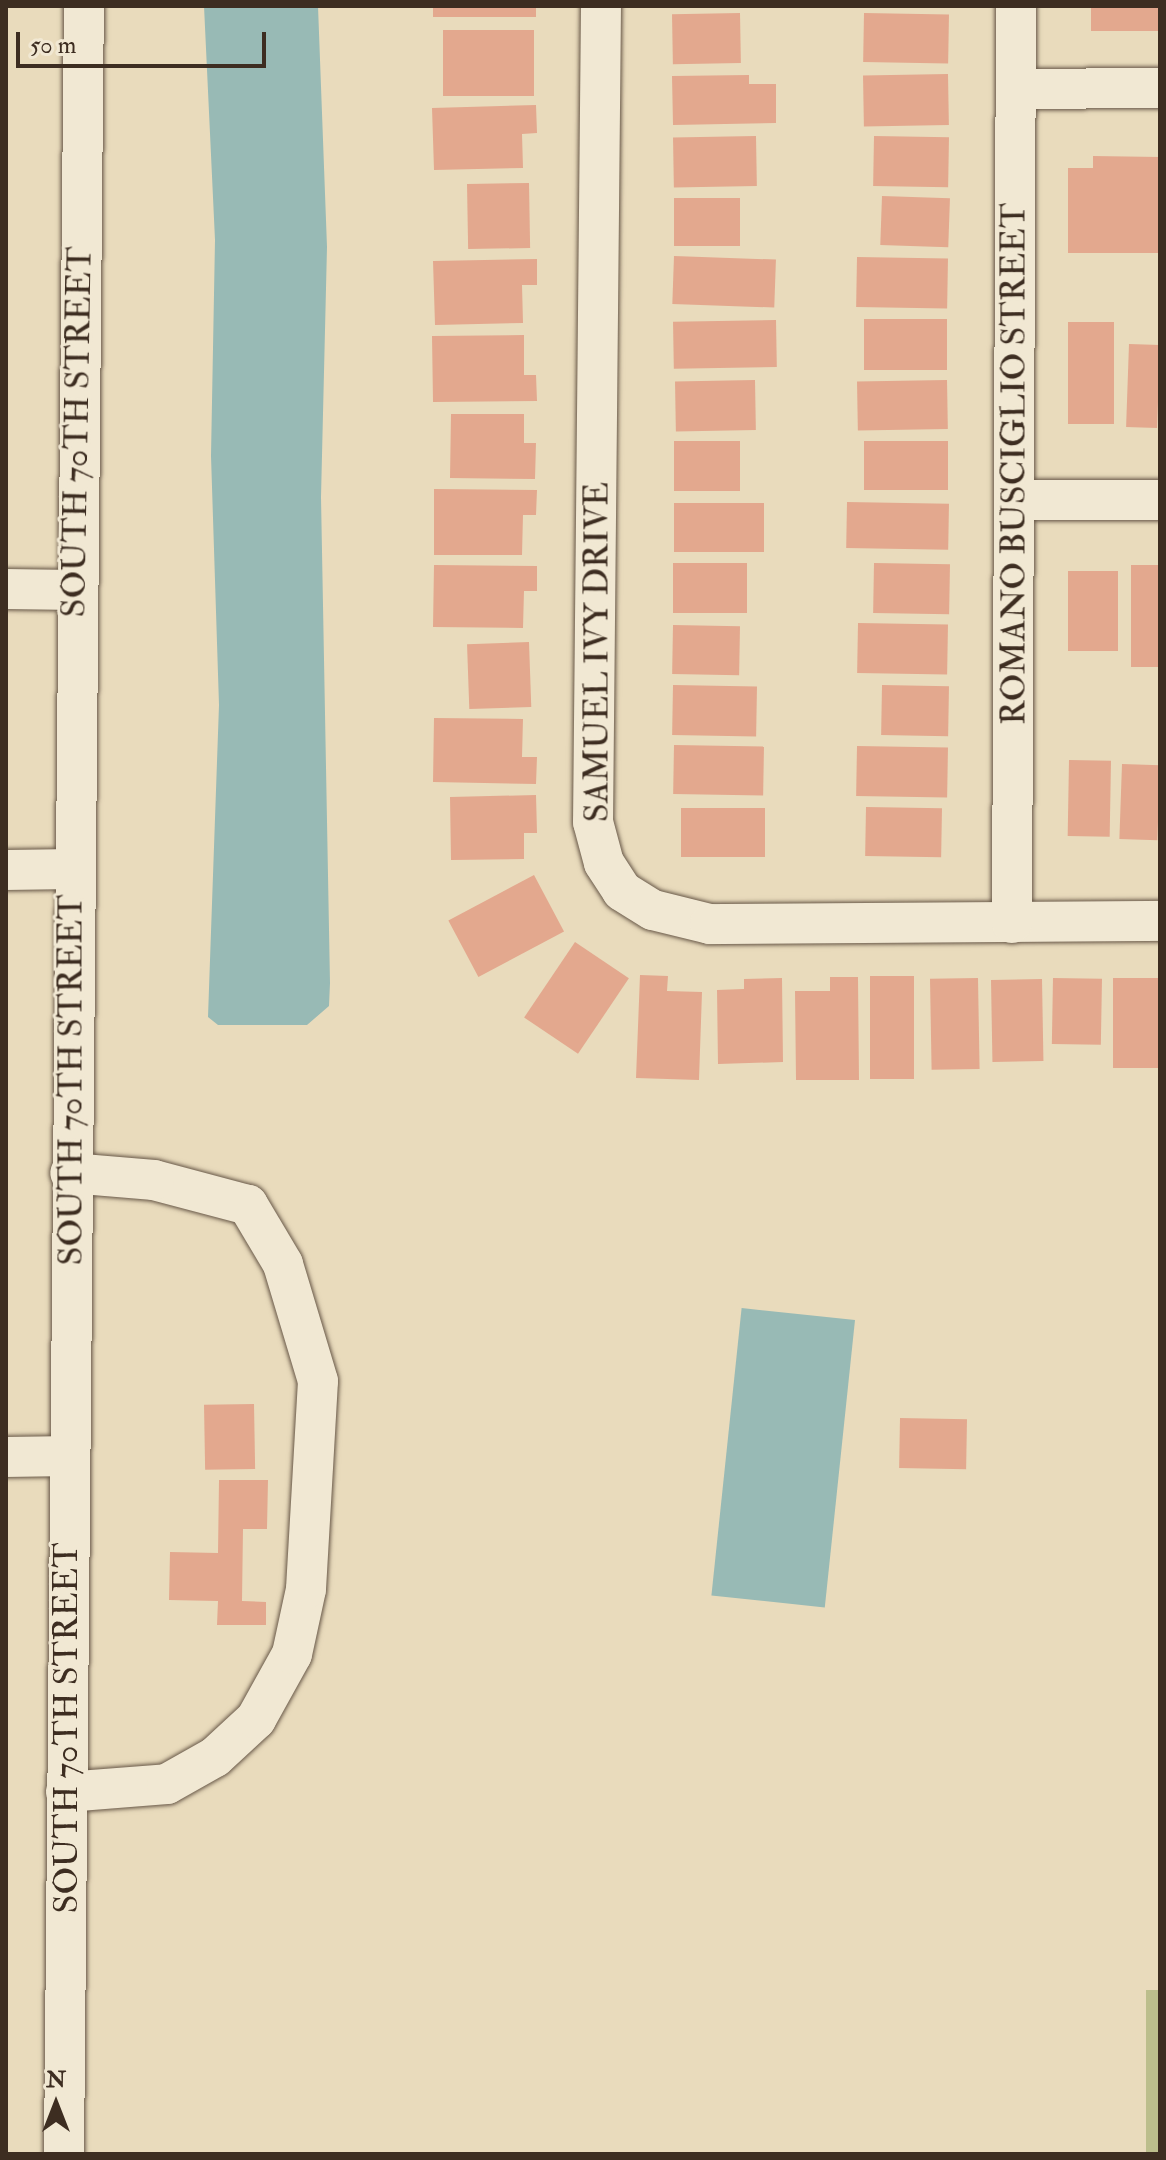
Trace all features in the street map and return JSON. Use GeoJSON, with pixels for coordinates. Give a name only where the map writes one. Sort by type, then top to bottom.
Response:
{"type":"FeatureCollection","features":[{"type":"Feature","properties":{"kind":"street","name":"SOUTH 70TH STREET"},"geometry":{"type":"LineString","coordinates":[[64,2154],[74,590],[84,6]]}},
{"type":"Feature","properties":{"kind":"street","name":"SAMUEL IVY DRIVE"},"geometry":{"type":"LineString","coordinates":[[601,6],[593,822],[604,863],[622,891],[653,910],[710,924],[1160,921]]}},
{"type":"Feature","properties":{"kind":"street","name":"ROMANO BUSCIGLIO STREET"},"geometry":{"type":"LineString","coordinates":[[1012,923],[1016,6]]}},
{"type":"Feature","properties":{"kind":"street"},"geometry":{"type":"LineString","coordinates":[[1016,89],[1160,88]]}},
{"type":"Feature","properties":{"kind":"street"},"geometry":{"type":"LineString","coordinates":[[1014,500],[1160,500]]}},
{"type":"Feature","properties":{"kind":"street"},"geometry":{"type":"LineString","coordinates":[[6,589],[74,590]]}},
{"type":"Feature","properties":{"kind":"street"},"geometry":{"type":"LineString","coordinates":[[6,870],[72,869]]}},
{"type":"Feature","properties":{"kind":"street"},"geometry":{"type":"LineString","coordinates":[[66,1792],[167,1784],[215,1757],[256,1719],[292,1654],[306,1589],[318,1381],[283,1264],[248,1205],[154,1180],[70,1173]]}},
{"type":"Feature","properties":{"kind":"street"},"geometry":{"type":"LineString","coordinates":[[6,1457],[69,1456]]}},
{"type":"Feature","properties":{"kind":"green space"},"geometry":{"type":"Polygon","coordinates":[[[1146,1990],[1160,1990],[1160,2154],[1146,2154],[1146,1990]]]}},
{"type":"Feature","properties":{"kind":"water"},"geometry":{"type":"Polygon","coordinates":[[[204,6],[318,6],[327,247],[321,497],[330,983],[329,1006],[307,1025],[218,1025],[208,1017],[219,705],[211,456],[215,240],[204,6]]]}},
{"type":"Feature","properties":{"kind":"water"},"geometry":{"type":"Polygon","coordinates":[[[742,1308],[855,1320],[825,1607],[711,1596],[742,1308]]]}},
{"type":"Feature","properties":{"kind":"building"},"geometry":{"type":"Polygon","coordinates":[[[433,6],[536,6],[536,17],[433,17],[433,6]]]}},
{"type":"Feature","properties":{"kind":"building"},"geometry":{"type":"Polygon","coordinates":[[[1091,6],[1160,6],[1160,31],[1091,31],[1091,6]]]}},
{"type":"Feature","properties":{"kind":"building"},"geometry":{"type":"Polygon","coordinates":[[[740,13],[741,63],[673,64],[672,14],[740,13]]]}},
{"type":"Feature","properties":{"kind":"building"},"geometry":{"type":"Polygon","coordinates":[[[864,13],[949,14],[948,63],[863,62],[864,13]]]}},
{"type":"Feature","properties":{"kind":"building"},"geometry":{"type":"Polygon","coordinates":[[[443,30],[534,30],[534,96],[443,96],[443,30]]]}},
{"type":"Feature","properties":{"kind":"building"},"geometry":{"type":"Polygon","coordinates":[[[948,74],[949,125],[864,126],[863,75],[948,74]]]}},
{"type":"Feature","properties":{"kind":"building"},"geometry":{"type":"Polygon","coordinates":[[[749,75],[749,84],[776,84],[776,123],[673,125],[672,76],[749,75]]]}},
{"type":"Feature","properties":{"kind":"building"},"geometry":{"type":"Polygon","coordinates":[[[536,105],[537,133],[522,134],[523,168],[434,170],[432,108],[536,105]]]}},
{"type":"Feature","properties":{"kind":"building"},"geometry":{"type":"Polygon","coordinates":[[[756,136],[757,186],[674,187],[673,137],[756,136]]]}},
{"type":"Feature","properties":{"kind":"building"},"geometry":{"type":"Polygon","coordinates":[[[874,136],[949,137],[948,187],[873,186],[874,136]]]}},
{"type":"Feature","properties":{"kind":"building"},"geometry":{"type":"Polygon","coordinates":[[[1093,156],[1160,157],[1160,253],[1068,253],[1068,168],[1093,168],[1093,156]]]}},
{"type":"Feature","properties":{"kind":"building"},"geometry":{"type":"Polygon","coordinates":[[[529,183],[530,248],[468,249],[467,184],[529,183]]]}},
{"type":"Feature","properties":{"kind":"building"},"geometry":{"type":"Polygon","coordinates":[[[882,196],[950,198],[948,247],[880,245],[882,196]]]}},
{"type":"Feature","properties":{"kind":"building"},"geometry":{"type":"Polygon","coordinates":[[[674,198],[740,198],[740,246],[674,246],[674,198]]]}},
{"type":"Feature","properties":{"kind":"building"},"geometry":{"type":"Polygon","coordinates":[[[674,256],[776,260],[774,308],[672,304],[674,256]]]}},
{"type":"Feature","properties":{"kind":"building"},"geometry":{"type":"Polygon","coordinates":[[[857,257],[948,259],[947,309],[856,307],[857,257]]]}},
{"type":"Feature","properties":{"kind":"building"},"geometry":{"type":"Polygon","coordinates":[[[537,259],[537,285],[522,285],[523,323],[435,325],[433,261],[537,259]]]}},
{"type":"Feature","properties":{"kind":"building"},"geometry":{"type":"Polygon","coordinates":[[[864,319],[947,319],[947,370],[864,370],[864,319]]]}},
{"type":"Feature","properties":{"kind":"building"},"geometry":{"type":"Polygon","coordinates":[[[776,320],[777,367],[674,369],[673,322],[776,320]]]}},
{"type":"Feature","properties":{"kind":"building"},"geometry":{"type":"Polygon","coordinates":[[[1068,322],[1114,322],[1114,424],[1068,424],[1068,322]]]}},
{"type":"Feature","properties":{"kind":"building"},"geometry":{"type":"Polygon","coordinates":[[[524,335],[524,375],[536,375],[537,401],[433,402],[432,336],[524,335]]]}},
{"type":"Feature","properties":{"kind":"building"},"geometry":{"type":"Polygon","coordinates":[[[1129,344],[1160,345],[1157,428],[1126,427],[1129,344]]]}},
{"type":"Feature","properties":{"kind":"building"},"geometry":{"type":"Polygon","coordinates":[[[755,380],[756,430],[676,431],[675,381],[755,380]]]}},
{"type":"Feature","properties":{"kind":"building"},"geometry":{"type":"Polygon","coordinates":[[[947,380],[948,429],[858,431],[857,382],[947,380]]]}},
{"type":"Feature","properties":{"kind":"building"},"geometry":{"type":"Polygon","coordinates":[[[451,414],[524,414],[524,443],[536,443],[535,479],[450,478],[451,414]]]}},
{"type":"Feature","properties":{"kind":"building"},"geometry":{"type":"Polygon","coordinates":[[[674,441],[740,441],[740,491],[674,491],[674,441]]]}},
{"type":"Feature","properties":{"kind":"building"},"geometry":{"type":"Polygon","coordinates":[[[864,441],[948,441],[948,490],[864,490],[864,441]]]}},
{"type":"Feature","properties":{"kind":"building"},"geometry":{"type":"Polygon","coordinates":[[[434,489],[537,490],[536,515],[523,515],[522,555],[434,555],[434,489]]]}},
{"type":"Feature","properties":{"kind":"building"},"geometry":{"type":"Polygon","coordinates":[[[847,502],[949,504],[948,550],[846,548],[847,502]]]}},
{"type":"Feature","properties":{"kind":"building"},"geometry":{"type":"Polygon","coordinates":[[[674,503],[764,503],[764,552],[674,552],[674,503]]]}},
{"type":"Feature","properties":{"kind":"building"},"geometry":{"type":"Polygon","coordinates":[[[673,563],[747,563],[747,613],[673,613],[673,563]]]}},
{"type":"Feature","properties":{"kind":"building"},"geometry":{"type":"Polygon","coordinates":[[[874,563],[950,564],[949,614],[873,613],[874,563]]]}},
{"type":"Feature","properties":{"kind":"building"},"geometry":{"type":"Polygon","coordinates":[[[434,565],[537,566],[537,591],[524,591],[523,628],[433,627],[434,565]]]}},
{"type":"Feature","properties":{"kind":"building"},"geometry":{"type":"Polygon","coordinates":[[[1131,565],[1160,565],[1160,667],[1131,667],[1131,565]]]}},
{"type":"Feature","properties":{"kind":"building"},"geometry":{"type":"Polygon","coordinates":[[[1068,571],[1118,571],[1118,651],[1068,651],[1068,571]]]}},
{"type":"Feature","properties":{"kind":"building"},"geometry":{"type":"Polygon","coordinates":[[[858,623],[948,625],[947,675],[857,673],[858,623]]]}},
{"type":"Feature","properties":{"kind":"building"},"geometry":{"type":"Polygon","coordinates":[[[673,625],[740,626],[739,675],[672,674],[673,625]]]}},
{"type":"Feature","properties":{"kind":"building"},"geometry":{"type":"Polygon","coordinates":[[[529,642],[531,707],[469,709],[467,644],[529,642]]]}},
{"type":"Feature","properties":{"kind":"building"},"geometry":{"type":"Polygon","coordinates":[[[673,685],[757,686],[756,736],[672,735],[673,685]]]}},
{"type":"Feature","properties":{"kind":"building"},"geometry":{"type":"Polygon","coordinates":[[[882,685],[949,686],[948,736],[881,735],[882,685]]]}},
{"type":"Feature","properties":{"kind":"building"},"geometry":{"type":"Polygon","coordinates":[[[434,718],[523,719],[522,757],[537,757],[536,784],[433,782],[434,718]]]}},
{"type":"Feature","properties":{"kind":"building"},"geometry":{"type":"Polygon","coordinates":[[[674,745],[764,747],[763,796],[673,794],[674,745]]]}},
{"type":"Feature","properties":{"kind":"building"},"geometry":{"type":"Polygon","coordinates":[[[857,746],[948,748],[947,798],[856,796],[857,746]]]}},
{"type":"Feature","properties":{"kind":"building"},"geometry":{"type":"Polygon","coordinates":[[[1069,760],[1111,761],[1110,837],[1068,836],[1069,760]]]}},
{"type":"Feature","properties":{"kind":"building"},"geometry":{"type":"Polygon","coordinates":[[[1122,764],[1160,765],[1157,840],[1119,839],[1122,764]]]}},
{"type":"Feature","properties":{"kind":"building"},"geometry":{"type":"Polygon","coordinates":[[[536,795],[537,833],[524,833],[524,859],[451,860],[450,797],[536,795]]]}},
{"type":"Feature","properties":{"kind":"building"},"geometry":{"type":"Polygon","coordinates":[[[866,807],[942,808],[941,857],[865,856],[866,807]]]}},
{"type":"Feature","properties":{"kind":"building"},"geometry":{"type":"Polygon","coordinates":[[[681,808],[765,808],[765,857],[681,857],[681,808]]]}},
{"type":"Feature","properties":{"kind":"building"},"geometry":{"type":"Polygon","coordinates":[[[534,875],[564,932],[478,977],[448,921],[534,875]]]}},
{"type":"Feature","properties":{"kind":"building"},"geometry":{"type":"Polygon","coordinates":[[[575,942],[629,978],[578,1054],[524,1017],[575,942]]]}},
{"type":"Feature","properties":{"kind":"building"},"geometry":{"type":"Polygon","coordinates":[[[640,975],[668,976],[667,991],[702,992],[699,1080],[636,1078],[640,975]]]}},
{"type":"Feature","properties":{"kind":"building"},"geometry":{"type":"Polygon","coordinates":[[[870,976],[914,976],[914,1079],[870,1079],[870,976]]]}},
{"type":"Feature","properties":{"kind":"building"},"geometry":{"type":"Polygon","coordinates":[[[830,977],[858,977],[859,1080],[796,1080],[795,991],[830,991],[830,977]]]}},
{"type":"Feature","properties":{"kind":"building"},"geometry":{"type":"Polygon","coordinates":[[[782,978],[783,1062],[718,1064],[717,990],[744,989],[744,979],[782,978]]]}},
{"type":"Feature","properties":{"kind":"building"},"geometry":{"type":"Polygon","coordinates":[[[978,978],[980,1069],[932,1070],[930,979],[978,978]]]}},
{"type":"Feature","properties":{"kind":"building"},"geometry":{"type":"Polygon","coordinates":[[[1053,978],[1102,979],[1101,1045],[1052,1044],[1053,978]]]}},
{"type":"Feature","properties":{"kind":"building"},"geometry":{"type":"Polygon","coordinates":[[[1113,978],[1160,978],[1160,1068],[1113,1068],[1113,978]]]}},
{"type":"Feature","properties":{"kind":"building"},"geometry":{"type":"Polygon","coordinates":[[[1042,979],[1043,1061],[992,1062],[991,980],[1042,979]]]}},
{"type":"Feature","properties":{"kind":"building"},"geometry":{"type":"Polygon","coordinates":[[[254,1404],[255,1469],[205,1470],[204,1405],[254,1404]]]}},
{"type":"Feature","properties":{"kind":"building"},"geometry":{"type":"Polygon","coordinates":[[[900,1418],[967,1419],[966,1469],[899,1468],[900,1418]]]}},
{"type":"Feature","properties":{"kind":"building"},"geometry":{"type":"Polygon","coordinates":[[[219,1480],[268,1480],[267,1529],[243,1529],[242,1601],[266,1602],[266,1625],[217,1625],[218,1601],[169,1600],[170,1552],[218,1553],[219,1480]]]}}]}
